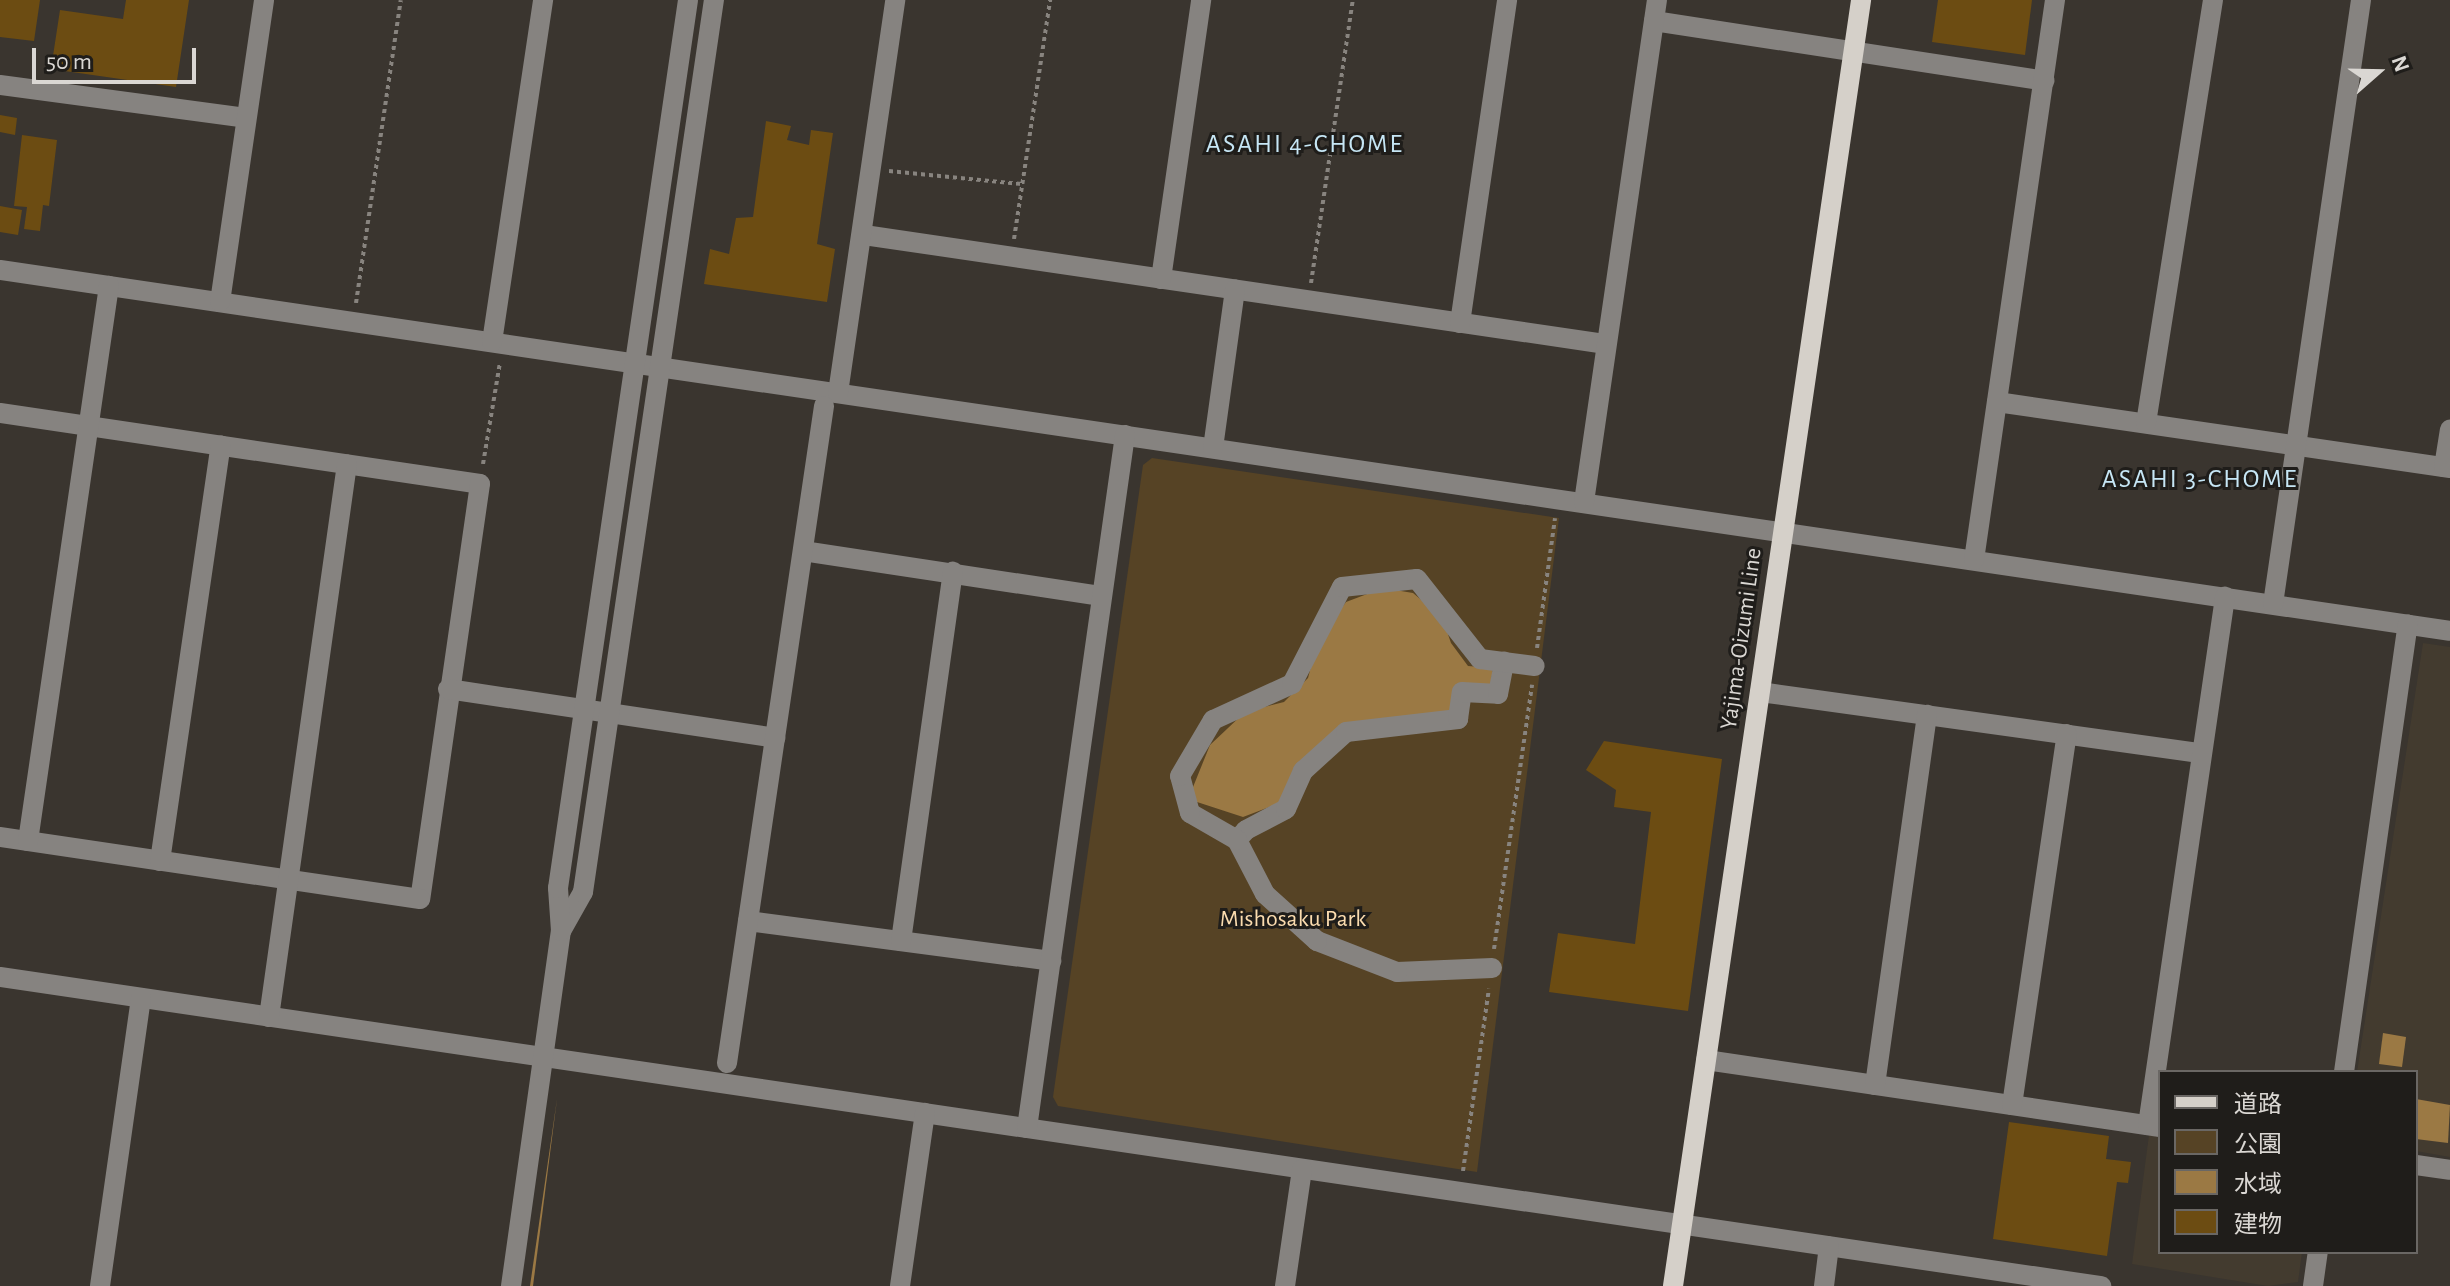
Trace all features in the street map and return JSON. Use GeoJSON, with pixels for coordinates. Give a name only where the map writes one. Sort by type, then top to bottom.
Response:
{"type":"FeatureCollection","features":[{"type":"Feature","properties":{"kind":"main road","name":"Yajima-Oizumi Line"},"geometry":{"type":"LineString","coordinates":[[1673,1286],[1861,0]]}},
{"type":"Feature","properties":{"kind":"street"},"geometry":{"type":"LineString","coordinates":[[220,302],[264,0]]}},
{"type":"Feature","properties":{"kind":"street"},"geometry":{"type":"LineString","coordinates":[[497,343],[543,0]]}},
{"type":"Feature","properties":{"kind":"street"},"geometry":{"type":"LineString","coordinates":[[511,1286],[561,931],[558,888],[688,0]]}},
{"type":"Feature","properties":{"kind":"street"},"geometry":{"type":"LineString","coordinates":[[561,931],[583,892],[714,0]]}},
{"type":"Feature","properties":{"kind":"street"},"geometry":{"type":"LineString","coordinates":[[727,1063],[803,551],[864,235],[895,0]]}},
{"type":"Feature","properties":{"kind":"street"},"geometry":{"type":"LineString","coordinates":[[1161,279],[1201,0]]}},
{"type":"Feature","properties":{"kind":"street"},"geometry":{"type":"LineString","coordinates":[[1460,323],[1507,0]]}},
{"type":"Feature","properties":{"kind":"street"},"geometry":{"type":"LineString","coordinates":[[1584,502],[1657,0]]}},
{"type":"Feature","properties":{"kind":"street"},"geometry":{"type":"LineString","coordinates":[[1974,560],[2055,0]]}},
{"type":"Feature","properties":{"kind":"street"},"geometry":{"type":"LineString","coordinates":[[2146,423],[2213,0]]}},
{"type":"Feature","properties":{"kind":"street"},"geometry":{"type":"LineString","coordinates":[[2273,604],[2361,0]]}},
{"type":"Feature","properties":{"kind":"street"},"geometry":{"type":"LineString","coordinates":[[1654,21],[2044,81]]}},
{"type":"Feature","properties":{"kind":"street"},"geometry":{"type":"LineString","coordinates":[[0,85],[246,118]]}},
{"type":"Feature","properties":{"kind":"street"},"geometry":{"type":"LineString","coordinates":[[864,235],[1606,344]]}},
{"type":"Feature","properties":{"kind":"street"},"geometry":{"type":"LineString","coordinates":[[0,270],[661,367],[831,400],[1125,435],[2450,631]]}},
{"type":"Feature","properties":{"kind":"street"},"geometry":{"type":"LineString","coordinates":[[28,841],[109,286]]}},
{"type":"Feature","properties":{"kind":"street"},"geometry":{"type":"LineString","coordinates":[[1213,448],[1235,290]]}},
{"type":"Feature","properties":{"kind":"street"},"geometry":{"type":"LineString","coordinates":[[1997,402],[2447,467],[2450,429]]}},
{"type":"Feature","properties":{"kind":"street"},"geometry":{"type":"LineString","coordinates":[[0,413],[480,484],[420,899],[0,837]]}},
{"type":"Feature","properties":{"kind":"street"},"geometry":{"type":"LineString","coordinates":[[1027,1128],[1125,435]]}},
{"type":"Feature","properties":{"kind":"street"},"geometry":{"type":"LineString","coordinates":[[160,861],[221,445]]}},
{"type":"Feature","properties":{"kind":"street"},"geometry":{"type":"LineString","coordinates":[[269,1017],[347,464]]}},
{"type":"Feature","properties":{"kind":"street"},"geometry":{"type":"LineString","coordinates":[[803,551],[1102,596]]}},
{"type":"Feature","properties":{"kind":"street"},"geometry":{"type":"LineString","coordinates":[[901,941],[953,572]]}},
{"type":"Feature","properties":{"kind":"street"},"geometry":{"type":"LineString","coordinates":[[1492,968],[1397,972],[1317,941],[1265,894],[1237,840],[1190,813],[1180,776],[1213,720],[1292,684],[1342,587],[1417,579],[1480,659],[1535,666]]}},
{"type":"Feature","properties":{"kind":"street"},"geometry":{"type":"LineString","coordinates":[[2161,1070],[2225,597]]}},
{"type":"Feature","properties":{"kind":"street"},"geometry":{"type":"LineString","coordinates":[[2344,1070],[2408,625]]}},
{"type":"Feature","properties":{"kind":"street"},"geometry":{"type":"LineString","coordinates":[[1237,840],[1246,830],[1286,809],[1303,771],[1346,732],[1458,719],[1462,692],[1498,694],[1504,662]]}},
{"type":"Feature","properties":{"kind":"street"},"geometry":{"type":"LineString","coordinates":[[448,689],[775,738]]}},
{"type":"Feature","properties":{"kind":"street"},"geometry":{"type":"LineString","coordinates":[[1760,692],[2202,753]]}},
{"type":"Feature","properties":{"kind":"street"},"geometry":{"type":"LineString","coordinates":[[1875,1085],[1927,715]]}},
{"type":"Feature","properties":{"kind":"street"},"geometry":{"type":"LineString","coordinates":[[2012,1105],[2067,734]]}},
{"type":"Feature","properties":{"kind":"street"},"geometry":{"type":"LineString","coordinates":[[748,921],[1051,961]]}},
{"type":"Feature","properties":{"kind":"street"},"geometry":{"type":"LineString","coordinates":[[0,977],[1681,1227],[2101,1286]]}},
{"type":"Feature","properties":{"kind":"street"},"geometry":{"type":"LineString","coordinates":[[100,1286],[141,998]]}},
{"type":"Feature","properties":{"kind":"street"},"geometry":{"type":"LineString","coordinates":[[1706,1060],[2154,1126],[2158,1095]]}},
{"type":"Feature","properties":{"kind":"street"},"geometry":{"type":"LineString","coordinates":[[900,1286],[925,1113]]}},
{"type":"Feature","properties":{"kind":"street"},"geometry":{"type":"LineString","coordinates":[[2418,1165],[2450,1170]]}},
{"type":"Feature","properties":{"kind":"street"},"geometry":{"type":"LineString","coordinates":[[1285,1286],[1302,1169]]}},
{"type":"Feature","properties":{"kind":"street"},"geometry":{"type":"LineString","coordinates":[[1824,1286],[1829,1246]]}},
{"type":"Feature","properties":{"kind":"street"},"geometry":{"type":"LineString","coordinates":[[2313,1286],[2318,1254]]}},
{"type":"Feature","properties":{"kind":"path"},"geometry":{"type":"LineString","coordinates":[[353,322],[401,0]]}},
{"type":"Feature","properties":{"kind":"path"},"geometry":{"type":"LineString","coordinates":[[1011,256],[1050,0]]}},
{"type":"Feature","properties":{"kind":"path"},"geometry":{"type":"LineString","coordinates":[[1308,300],[1353,0]]}},
{"type":"Feature","properties":{"kind":"path"},"geometry":{"type":"LineString","coordinates":[[872,169],[1022,184]]}},
{"type":"Feature","properties":{"kind":"path"},"geometry":{"type":"LineString","coordinates":[[480,484],[497,343]]}},
{"type":"Feature","properties":{"kind":"path"},"geometry":{"type":"LineString","coordinates":[[1463,1173],[1558,498]]}},
{"type":"Feature","properties":{"kind":"shaded area"},"geometry":{"type":"Polygon","coordinates":[[[2423,643],[2450,647],[2450,1157],[2418,1151],[2418,1070],[2357,1070],[2423,643]]]}},
{"type":"Feature","properties":{"kind":"shaded area"},"geometry":{"type":"Polygon","coordinates":[[[2149,1135],[2158,1137],[2158,1254],[2302,1254],[2298,1282],[2268,1286],[2132,1264],[2149,1135]]]}},
{"type":"Feature","properties":{"kind":"green space","name":"Mishosaku Park"},"geometry":{"type":"Polygon","coordinates":[[[1152,458],[1559,518],[1477,1172],[1058,1106],[1053,1097],[1143,465],[1152,458]]]}},
{"type":"Feature","properties":{"kind":"water"},"geometry":{"type":"Polygon","coordinates":[[[1383,588],[1413,593],[1442,617],[1451,643],[1468,666],[1493,668],[1490,690],[1461,688],[1454,716],[1343,724],[1280,803],[1243,817],[1197,802],[1191,792],[1210,745],[1245,712],[1284,702],[1308,678],[1318,640],[1346,602],[1383,588]]]}},
{"type":"Feature","properties":{"kind":"water"},"geometry":{"type":"Polygon","coordinates":[[[2383,1033],[2406,1037],[2402,1067],[2379,1064],[2383,1033]]]}},
{"type":"Feature","properties":{"kind":"water"},"geometry":{"type":"Polygon","coordinates":[[[557,1099],[533,1286],[530,1286],[557,1099]]]}},
{"type":"Feature","properties":{"kind":"water"},"geometry":{"type":"Polygon","coordinates":[[[2418,1099],[2450,1105],[2448,1143],[2418,1139],[2418,1099]]]}},
{"type":"Feature","properties":{"kind":"building"},"geometry":{"type":"Polygon","coordinates":[[[0,0],[40,0],[34,41],[0,37],[0,0]]]}},
{"type":"Feature","properties":{"kind":"building"},"geometry":{"type":"Polygon","coordinates":[[[126,0],[189,0],[176,87],[51,69],[60,10],[123,19],[126,0]]]}},
{"type":"Feature","properties":{"kind":"building"},"geometry":{"type":"Polygon","coordinates":[[[1938,0],[2032,0],[2025,55],[1932,42],[1938,0]]]}},
{"type":"Feature","properties":{"kind":"building"},"geometry":{"type":"Polygon","coordinates":[[[0,115],[17,118],[15,135],[0,132],[0,115]]]}},
{"type":"Feature","properties":{"kind":"building"},"geometry":{"type":"Polygon","coordinates":[[[766,121],[791,126],[787,140],[809,145],[811,130],[833,133],[817,244],[835,249],[827,302],[704,284],[710,249],[729,254],[736,218],[753,217],[766,121]]]}},
{"type":"Feature","properties":{"kind":"building"},"geometry":{"type":"Polygon","coordinates":[[[22,135],[57,140],[49,206],[43,205],[40,231],[24,229],[27,207],[14,206],[22,135]]]}},
{"type":"Feature","properties":{"kind":"building"},"geometry":{"type":"Polygon","coordinates":[[[0,206],[22,210],[18,235],[0,232],[0,206]]]}},
{"type":"Feature","properties":{"kind":"building"},"geometry":{"type":"Polygon","coordinates":[[[1604,741],[1722,759],[1688,1011],[1549,992],[1558,933],[1635,944],[1651,812],[1614,807],[1616,790],[1586,770],[1604,741]]]}},
{"type":"Feature","properties":{"kind":"building"},"geometry":{"type":"Polygon","coordinates":[[[2009,1122],[2109,1136],[2106,1159],[2131,1162],[2128,1183],[2117,1182],[2107,1256],[1993,1239],[2009,1122]]]}},
{"type":"Feature","properties":{"kind":"district","name":"ASAHI 4-CHOME"},"geometry":{"type":"Point","coordinates":[1305,145]}},
{"type":"Feature","properties":{"kind":"district","name":"ASAHI 3-CHOME"},"geometry":{"type":"Point","coordinates":[2200,480]}}]}
